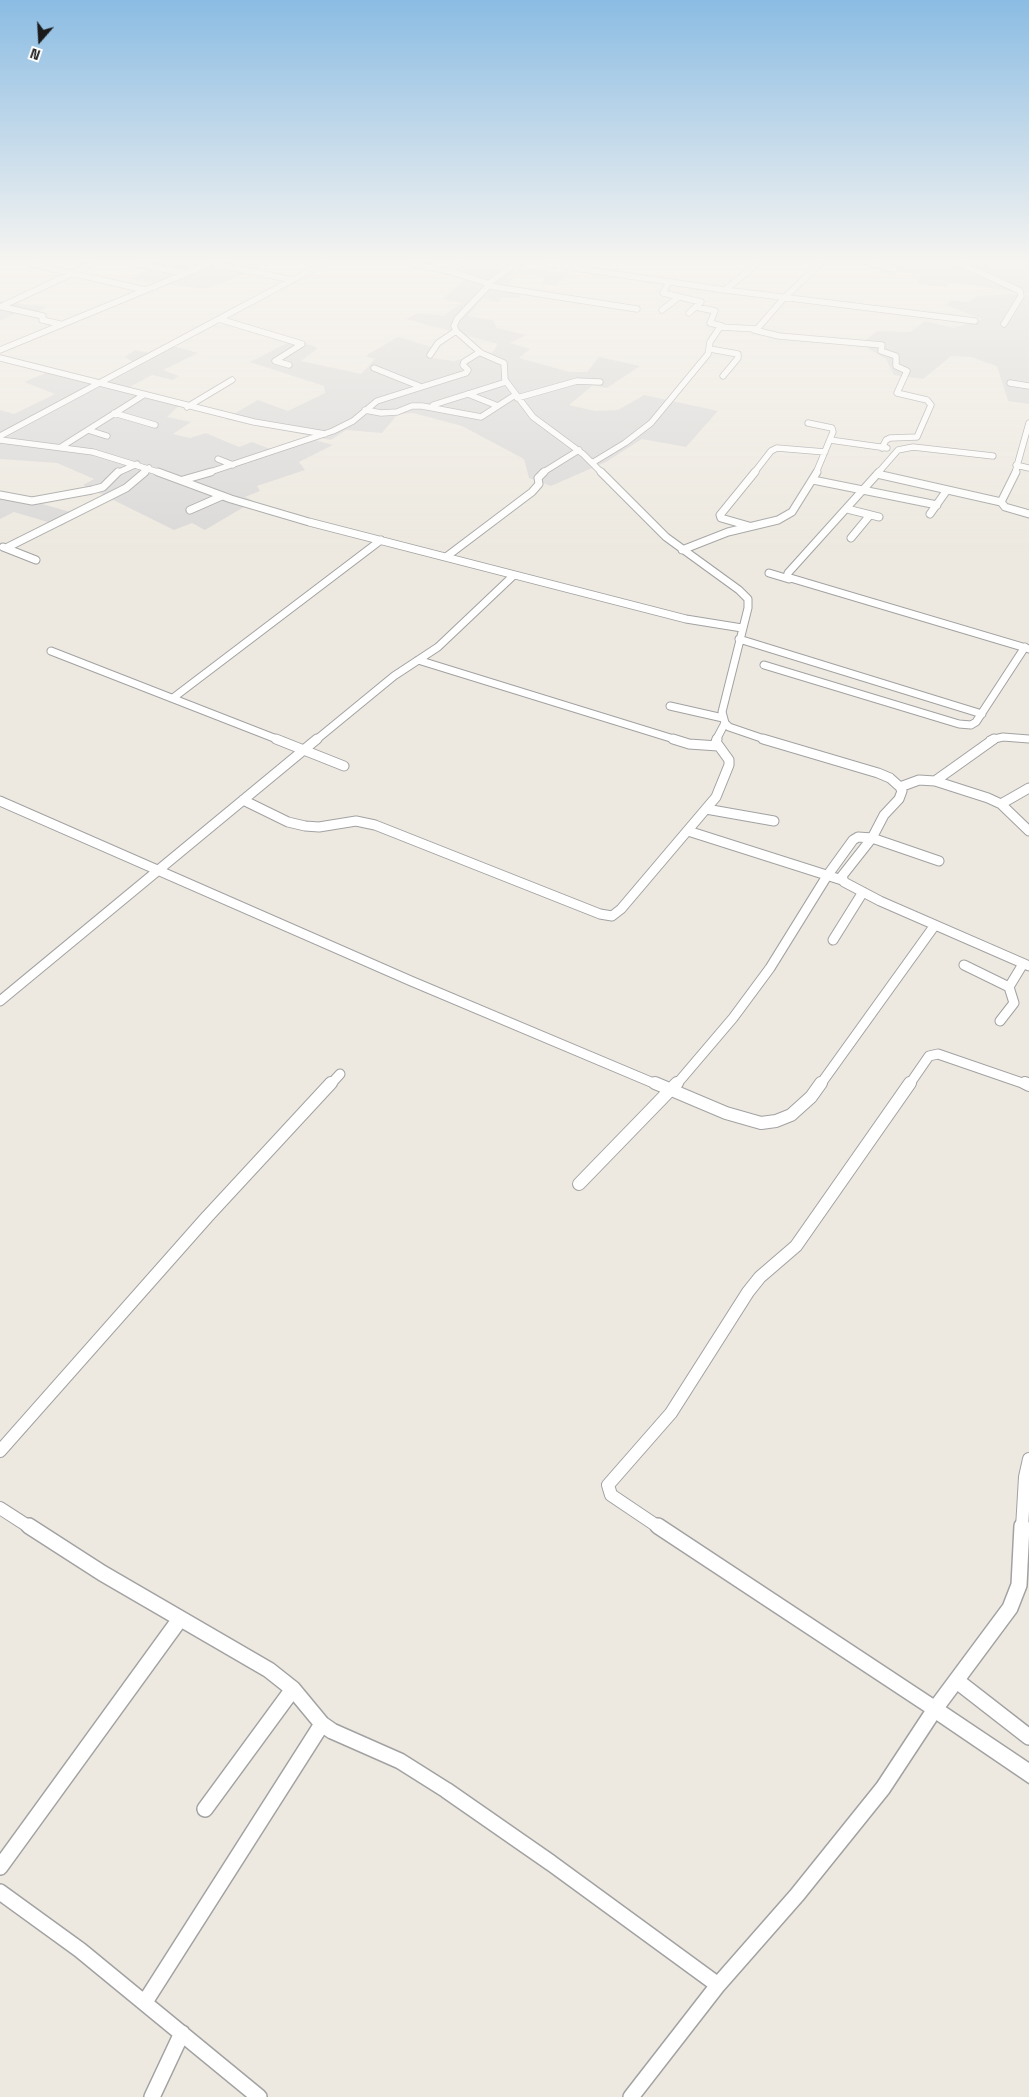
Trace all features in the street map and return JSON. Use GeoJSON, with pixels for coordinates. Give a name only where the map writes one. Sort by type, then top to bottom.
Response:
{"type":"FeatureCollection","features":[{"type":"Feature","properties":{"kind":"street"},"geometry":{"type":"LineString","coordinates":[[14,362],[187,407],[254,422],[326,434]]}},
{"type":"Feature","properties":{"kind":"street"},"geometry":{"type":"LineString","coordinates":[[0,436],[140,362]]}},
{"type":"Feature","properties":{"kind":"street"},"geometry":{"type":"LineString","coordinates":[[278,362],[289,365]]}},
{"type":"Feature","properties":{"kind":"street"},"geometry":{"type":"LineString","coordinates":[[183,480],[326,434],[347,424],[377,401],[419,386],[466,373],[468,370],[463,365],[464,362]]}},
{"type":"Feature","properties":{"kind":"street"},"geometry":{"type":"LineString","coordinates":[[243,800],[288,822],[305,826],[319,827],[356,821],[375,825],[606,916],[612,916],[621,909],[716,797],[728,773],[728,760],[718,746],[716,737],[724,720],[739,639],[749,603],[745,595],[682,550],[635,508],[579,450],[533,417],[506,382],[504,363],[502,362]]}},
{"type":"Feature","properties":{"kind":"street"},"geometry":{"type":"LineString","coordinates":[[592,463],[631,439],[651,423],[699,362]]}},
{"type":"Feature","properties":{"kind":"street"},"geometry":{"type":"LineString","coordinates":[[723,376],[735,362]]}},
{"type":"Feature","properties":{"kind":"street"},"geometry":{"type":"LineString","coordinates":[[882,448],[886,440],[890,438],[916,437],[931,405],[927,400],[897,393],[907,371],[896,366],[896,362]]}},
{"type":"Feature","properties":{"kind":"street"},"geometry":{"type":"LineString","coordinates":[[374,368],[419,386]]}},
{"type":"Feature","properties":{"kind":"street"},"geometry":{"type":"LineString","coordinates":[[187,407],[232,380]]}},
{"type":"Feature","properties":{"kind":"street"},"geometry":{"type":"LineString","coordinates":[[365,410],[381,413],[397,412],[412,406],[428,407],[479,418],[516,396],[577,381],[600,382]]}},
{"type":"Feature","properties":{"kind":"street"},"geometry":{"type":"LineString","coordinates":[[428,407],[506,382]]}},
{"type":"Feature","properties":{"kind":"street"},"geometry":{"type":"LineString","coordinates":[[1010,383],[1029,386]]}},
{"type":"Feature","properties":{"kind":"street"},"geometry":{"type":"LineString","coordinates":[[468,394],[498,406]]}},
{"type":"Feature","properties":{"kind":"street"},"geometry":{"type":"LineString","coordinates":[[61,447],[142,396]]}},
{"type":"Feature","properties":{"kind":"street"},"geometry":{"type":"LineString","coordinates":[[114,413],[156,425]]}},
{"type":"Feature","properties":{"kind":"street"},"geometry":{"type":"LineString","coordinates":[[682,550],[749,526],[778,520],[792,512],[813,480],[830,440],[832,428],[808,423]]}},
{"type":"Feature","properties":{"kind":"street"},"geometry":{"type":"LineString","coordinates":[[1001,502],[1013,481],[1029,423]]}},
{"type":"Feature","properties":{"kind":"street"},"geometry":{"type":"LineString","coordinates":[[88,430],[107,436]]}},
{"type":"Feature","properties":{"kind":"street"},"geometry":{"type":"LineString","coordinates":[[0,440],[94,452],[149,468],[222,496],[309,522],[686,619],[742,628]]}},
{"type":"Feature","properties":{"kind":"street"},"geometry":{"type":"LineString","coordinates":[[830,440],[898,450],[914,447],[993,456]]}},
{"type":"Feature","properties":{"kind":"street"},"geometry":{"type":"LineString","coordinates":[[0,447],[12,442]]}},
{"type":"Feature","properties":{"kind":"street"},"geometry":{"type":"LineString","coordinates":[[749,526],[721,518],[720,515],[771,451],[777,448],[825,452]]}},
{"type":"Feature","properties":{"kind":"street"},"geometry":{"type":"LineString","coordinates":[[446,558],[537,488],[540,484],[538,476],[579,450]]}},
{"type":"Feature","properties":{"kind":"street"},"geometry":{"type":"LineString","coordinates":[[789,578],[788,573],[847,510],[898,450]]}},
{"type":"Feature","properties":{"kind":"street"},"geometry":{"type":"LineString","coordinates":[[218,459],[233,465]]}},
{"type":"Feature","properties":{"kind":"street"},"geometry":{"type":"LineString","coordinates":[[0,495],[32,501],[98,488],[106,485],[119,471],[137,464]]}},
{"type":"Feature","properties":{"kind":"street"},"geometry":{"type":"LineString","coordinates":[[1016,465],[1029,468]]}},
{"type":"Feature","properties":{"kind":"street"},"geometry":{"type":"LineString","coordinates":[[3,547],[126,488],[149,468]]}},
{"type":"Feature","properties":{"kind":"street"},"geometry":{"type":"LineString","coordinates":[[876,474],[1001,502],[1005,507],[1029,514]]}},
{"type":"Feature","properties":{"kind":"street"},"geometry":{"type":"LineString","coordinates":[[813,480],[937,505]]}},
{"type":"Feature","properties":{"kind":"street"},"geometry":{"type":"LineString","coordinates":[[914,500],[925,485]]}},
{"type":"Feature","properties":{"kind":"street"},"geometry":{"type":"LineString","coordinates":[[930,514],[947,490]]}},
{"type":"Feature","properties":{"kind":"street"},"geometry":{"type":"LineString","coordinates":[[190,510],[222,496]]}},
{"type":"Feature","properties":{"kind":"street"},"geometry":{"type":"LineString","coordinates":[[847,510],[879,517]]}},
{"type":"Feature","properties":{"kind":"street"},"geometry":{"type":"LineString","coordinates":[[851,538],[870,515]]}},
{"type":"Feature","properties":{"kind":"street"},"geometry":{"type":"LineString","coordinates":[[173,698],[381,540]]}},
{"type":"Feature","properties":{"kind":"street"},"geometry":{"type":"LineString","coordinates":[[3,547],[36,560]]}},
{"type":"Feature","properties":{"kind":"street"},"geometry":{"type":"LineString","coordinates":[[764,664],[959,724],[974,724],[1027,648],[789,578],[769,574]]}},
{"type":"Feature","properties":{"kind":"street"},"geometry":{"type":"LineString","coordinates":[[0,1001],[156,870],[404,668],[438,647],[514,575]]}},
{"type":"Feature","properties":{"kind":"street"},"geometry":{"type":"LineString","coordinates":[[739,639],[982,714]]}},
{"type":"Feature","properties":{"kind":"street"},"geometry":{"type":"LineString","coordinates":[[52,651],[344,766]]}},
{"type":"Feature","properties":{"kind":"street"},"geometry":{"type":"LineString","coordinates":[[418,660],[689,744],[718,746]]}},
{"type":"Feature","properties":{"kind":"street"},"geometry":{"type":"LineString","coordinates":[[670,706],[724,720],[729,727],[749,735],[878,773],[890,778],[900,786],[902,791],[899,799],[880,821],[872,838],[844,874],[842,880]]}},
{"type":"Feature","properties":{"kind":"street"},"geometry":{"type":"LineString","coordinates":[[936,781],[973,751],[991,740],[1003,737],[1029,738]]}},
{"type":"Feature","properties":{"kind":"street"},"geometry":{"type":"LineString","coordinates":[[900,786],[919,780],[936,781],[1001,804],[1029,831]]}},
{"type":"Feature","properties":{"kind":"street"},"geometry":{"type":"LineString","coordinates":[[1001,804],[1029,788]]}},
{"type":"Feature","properties":{"kind":"street"},"geometry":{"type":"LineString","coordinates":[[0,801],[411,981],[748,1121],[776,1121],[791,1115],[811,1098],[935,925]]}},
{"type":"Feature","properties":{"kind":"street"},"geometry":{"type":"LineString","coordinates":[[706,809],[774,821]]}},
{"type":"Feature","properties":{"kind":"street"},"geometry":{"type":"LineString","coordinates":[[688,831],[842,880],[863,892],[1026,965],[1009,987]]}},
{"type":"Feature","properties":{"kind":"street"},"geometry":{"type":"LineString","coordinates":[[579,1184],[690,1070],[748,999],[794,931],[827,876],[853,840],[858,837],[872,838],[939,861]]}},
{"type":"Feature","properties":{"kind":"street"},"geometry":{"type":"LineString","coordinates":[[833,940],[863,892]]}},
{"type":"Feature","properties":{"kind":"street"},"geometry":{"type":"LineString","coordinates":[[964,965],[1009,987],[1014,1003],[1000,1021]]}},
{"type":"Feature","properties":{"kind":"street"},"geometry":{"type":"LineString","coordinates":[[1029,1086],[955,1058],[938,1054],[929,1056],[796,1246],[760,1276],[676,1406],[608,1485],[611,1495],[618,1500],[935,1709],[1029,1774]]}},
{"type":"Feature","properties":{"kind":"street"},"geometry":{"type":"LineString","coordinates":[[0,1451],[207,1217],[340,1074]]}},
{"type":"Feature","properties":{"kind":"street"},"geometry":{"type":"LineString","coordinates":[[631,2097],[718,1985],[798,1895],[883,1788],[935,1709],[1005,1615],[1019,1585],[1025,1477],[1029,1459]]}},
{"type":"Feature","properties":{"kind":"street"},"geometry":{"type":"LineString","coordinates":[[0,1508],[180,1619],[269,1670],[293,1689],[322,1724],[340,1736],[400,1761],[446,1790],[551,1862],[718,1985]]}},
{"type":"Feature","properties":{"kind":"street"},"geometry":{"type":"LineString","coordinates":[[0,1867],[180,1619]]}},
{"type":"Feature","properties":{"kind":"street"},"geometry":{"type":"LineString","coordinates":[[957,1681],[1029,1737]]}},
{"type":"Feature","properties":{"kind":"street"},"geometry":{"type":"LineString","coordinates":[[205,1809],[293,1689]]}},
{"type":"Feature","properties":{"kind":"street"},"geometry":{"type":"LineString","coordinates":[[145,2002],[322,1724]]}},
{"type":"Feature","properties":{"kind":"street"},"geometry":{"type":"LineString","coordinates":[[0,1892],[80,1950],[259,2097]]}},
{"type":"Feature","properties":{"kind":"street"},"geometry":{"type":"LineString","coordinates":[[152,2097],[182,2033]]}},
{"type":"Feature","properties":{"kind":"shaded area"},"geometry":{"type":"Polygon","coordinates":[[[133,362],[180,362],[163,370],[179,376],[173,380],[152,375],[126,389],[183,402],[167,417],[191,422],[173,434],[190,438],[206,433],[239,447],[252,442],[273,450],[305,437],[333,445],[299,462],[305,470],[257,486],[260,491],[245,497],[254,501],[205,530],[192,523],[174,530],[83,485],[94,479],[57,463],[0,459],[0,410],[14,414],[55,394],[24,382],[53,370],[99,381],[133,362]]]}},
{"type":"Feature","properties":{"kind":"shaded area"},"geometry":{"type":"Polygon","coordinates":[[[250,362],[305,362],[361,374],[372,362],[533,362],[570,372],[587,372],[595,362],[621,362],[640,366],[607,388],[593,385],[569,405],[595,411],[618,410],[644,395],[718,411],[686,447],[642,439],[606,462],[551,486],[529,478],[524,459],[462,426],[413,413],[398,414],[382,433],[346,430],[331,440],[225,419],[258,400],[288,411],[325,393],[324,386],[250,362]]]}},
{"type":"Feature","properties":{"kind":"shaded area"},"geometry":{"type":"Polygon","coordinates":[[[887,362],[944,362],[923,379],[894,375],[887,362]]]}},
{"type":"Feature","properties":{"kind":"shaded area"},"geometry":{"type":"Polygon","coordinates":[[[985,362],[1029,362],[1029,404],[1008,401],[997,366],[985,362]]]}},
{"type":"Feature","properties":{"kind":"shaded area"},"geometry":{"type":"Polygon","coordinates":[[[0,492],[81,515],[61,526],[14,512],[0,519],[0,492]]]}}]}
